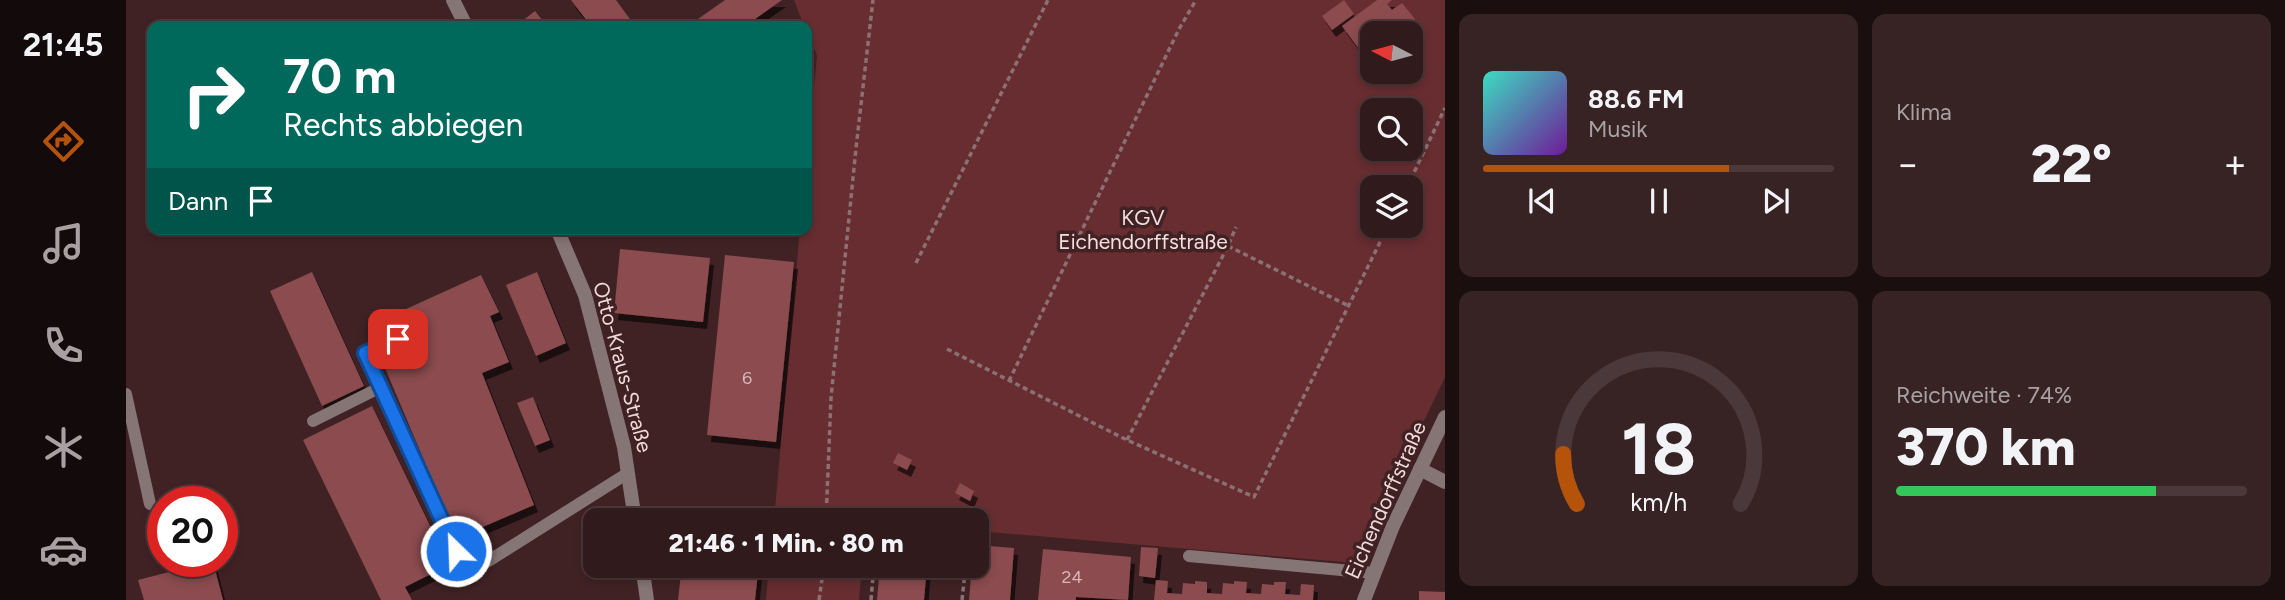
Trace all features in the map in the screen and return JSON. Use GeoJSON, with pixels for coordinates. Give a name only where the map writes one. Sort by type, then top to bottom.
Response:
{"type":"FeatureCollection","features":[{"type":"Feature","properties":{"kind":"street"},"geometry":{"type":"LineString","coordinates":[[453,0],[464,21]]}},
{"type":"Feature","properties":{"kind":"street","name":"Otto-Kraus-Straße"},"geometry":{"type":"LineString","coordinates":[[560,235],[585,295],[624,447],[633,508]]}},
{"type":"Feature","properties":{"kind":"street","name":"Eichendorffstraße"},"geometry":{"type":"LineString","coordinates":[[1364,600],[1445,417]]}},
{"type":"Feature","properties":{"kind":"street"},"geometry":{"type":"LineString","coordinates":[[1420,469],[1445,482]]}},
{"type":"Feature","properties":{"kind":"street"},"geometry":{"type":"LineString","coordinates":[[644,578],[648,600]]}},
{"type":"Feature","properties":{"kind":"lane"},"geometry":{"type":"LineString","coordinates":[[398,339],[365,353],[466,575],[628,472]]}},
{"type":"Feature","properties":{"kind":"lane"},"geometry":{"type":"LineString","coordinates":[[313,421],[381,387]]}},
{"type":"Feature","properties":{"kind":"lane"},"geometry":{"type":"LineString","coordinates":[[126,394],[147,490]]}},
{"type":"Feature","properties":{"kind":"lane"},"geometry":{"type":"LineString","coordinates":[[1189,556],[1374,573]]}},
{"type":"Feature","properties":{"kind":"path"},"geometry":{"type":"LineString","coordinates":[[827,508],[832,384],[873,0]]}},
{"type":"Feature","properties":{"kind":"path"},"geometry":{"type":"LineString","coordinates":[[916,263],[1048,0]]}},
{"type":"Feature","properties":{"kind":"path"},"geometry":{"type":"LineString","coordinates":[[1010,381],[1179,29],[1196,0]]}},
{"type":"Feature","properties":{"kind":"path"},"geometry":{"type":"LineString","coordinates":[[1413,175],[1445,108]]}},
{"type":"Feature","properties":{"kind":"path"},"geometry":{"type":"LineString","coordinates":[[1127,440],[1236,227]]}},
{"type":"Feature","properties":{"kind":"path"},"geometry":{"type":"LineString","coordinates":[[947,349],[1127,440],[1254,497],[1382,238]]}},
{"type":"Feature","properties":{"kind":"path"},"geometry":{"type":"LineString","coordinates":[[1228,246],[1349,306]]}},
{"type":"Feature","properties":{"kind":"path"},"geometry":{"type":"LineString","coordinates":[[819,600],[822,578]]}},
{"type":"Feature","properties":{"kind":"path"},"geometry":{"type":"LineString","coordinates":[[871,600],[873,578]]}},
{"type":"Feature","properties":{"kind":"path"},"geometry":{"type":"LineString","coordinates":[[962,600],[964,578]]}},
{"type":"Feature","properties":{"kind":"green space","name":"KGV Eichendorffstraße"},"geometry":{"type":"Polygon","coordinates":[[[794,0],[1445,0],[1445,377],[1356,563],[989,532],[989,508],[775,508],[799,235],[812,235],[812,109],[817,56],[812,41],[812,21],[802,21],[794,0]]]}},
{"type":"Feature","properties":{"kind":"green space"},"geometry":{"type":"Polygon","coordinates":[[[768,578],[861,578],[859,600],[766,600],[768,578]]]}},
{"type":"Feature","properties":{"kind":"building"},"geometry":{"type":"Polygon","coordinates":[[[571,0],[616,0],[631,21],[587,21],[571,0]]]}},
{"type":"Feature","properties":{"kind":"building"},"geometry":{"type":"Polygon","coordinates":[[[725,0],[782,0],[752,21],[695,21],[725,0]]]}},
{"type":"Feature","properties":{"kind":"building"},"geometry":{"type":"Polygon","coordinates":[[[1344,0],[1354,14],[1332,30],[1322,16],[1344,0]]]}},
{"type":"Feature","properties":{"kind":"building"},"geometry":{"type":"Polygon","coordinates":[[[1377,0],[1392,0],[1387,4],[1392,10],[1402,3],[1415,19],[1360,21],[1360,50],[1342,26],[1377,0]]]}},
{"type":"Feature","properties":{"kind":"building"},"geometry":{"type":"Polygon","coordinates":[[[535,11],[543,21],[522,21],[535,11]]]}},
{"type":"Feature","properties":{"kind":"building"},"geometry":{"type":"Polygon","coordinates":[[[620,249],[710,258],[703,322],[614,313],[620,249]]]}},
{"type":"Feature","properties":{"kind":"building"},"geometry":{"type":"Polygon","coordinates":[[[725,255],[794,262],[776,442],[707,435],[725,255]]]}},
{"type":"Feature","properties":{"kind":"building"},"geometry":{"type":"Polygon","coordinates":[[[312,272],[364,386],[322,406],[270,291],[312,272]]]}},
{"type":"Feature","properties":{"kind":"building"},"geometry":{"type":"Polygon","coordinates":[[[537,272],[566,343],[536,356],[506,285],[537,272]]]}},
{"type":"Feature","properties":{"kind":"building"},"geometry":{"type":"Polygon","coordinates":[[[481,275],[499,312],[490,316],[509,362],[482,373],[534,505],[457,538],[382,361],[408,349],[395,314],[481,275]]]}},
{"type":"Feature","properties":{"kind":"building"},"geometry":{"type":"Polygon","coordinates":[[[533,397],[550,440],[535,446],[517,403],[533,397]]]}},
{"type":"Feature","properties":{"kind":"building"},"geometry":{"type":"Polygon","coordinates":[[[372,406],[449,565],[405,587],[412,600],[381,600],[303,440],[372,406]]]}},
{"type":"Feature","properties":{"kind":"building"},"geometry":{"type":"Polygon","coordinates":[[[898,453],[912,460],[907,470],[893,463],[898,453]]]}},
{"type":"Feature","properties":{"kind":"building"},"geometry":{"type":"Polygon","coordinates":[[[960,483],[974,491],[970,501],[955,493],[960,483]]]}},
{"type":"Feature","properties":{"kind":"building"},"geometry":{"type":"Polygon","coordinates":[[[989,546],[1014,548],[1010,600],[969,600],[971,578],[989,578],[989,546]]]}},
{"type":"Feature","properties":{"kind":"building"},"geometry":{"type":"Polygon","coordinates":[[[1141,547],[1158,548],[1155,578],[1139,576],[1141,547]]]}},
{"type":"Feature","properties":{"kind":"building"},"geometry":{"type":"Polygon","coordinates":[[[1043,549],[1131,557],[1128,600],[1076,597],[1076,600],[1038,600],[1043,549]]]}},
{"type":"Feature","properties":{"kind":"building"},"geometry":{"type":"Polygon","coordinates":[[[150,577],[217,577],[223,600],[144,600],[138,580],[150,577]]]}},
{"type":"Feature","properties":{"kind":"building"},"geometry":{"type":"Polygon","coordinates":[[[681,578],[757,578],[755,600],[678,600],[681,578]]]}},
{"type":"Feature","properties":{"kind":"building"},"geometry":{"type":"Polygon","coordinates":[[[879,578],[926,578],[924,600],[877,600],[879,578]]]}},
{"type":"Feature","properties":{"kind":"building"},"geometry":{"type":"Polygon","coordinates":[[[1156,580],[1168,581],[1167,593],[1182,594],[1183,583],[1195,584],[1195,581],[1207,582],[1207,593],[1222,594],[1223,583],[1234,584],[1234,581],[1247,582],[1246,593],[1261,594],[1262,584],[1286,582],[1285,594],[1300,595],[1301,584],[1314,585],[1313,600],[1154,600],[1156,580]]]}},
{"type":"Feature","properties":{"kind":"building"},"geometry":{"type":"Polygon","coordinates":[[[1419,591],[1445,592],[1445,600],[1419,600],[1419,591]]]}},
{"type":"Feature","properties":{"kind":"route"},"geometry":{"type":"LineString","coordinates":[[398,339],[365,353],[456,551]]}}]}
